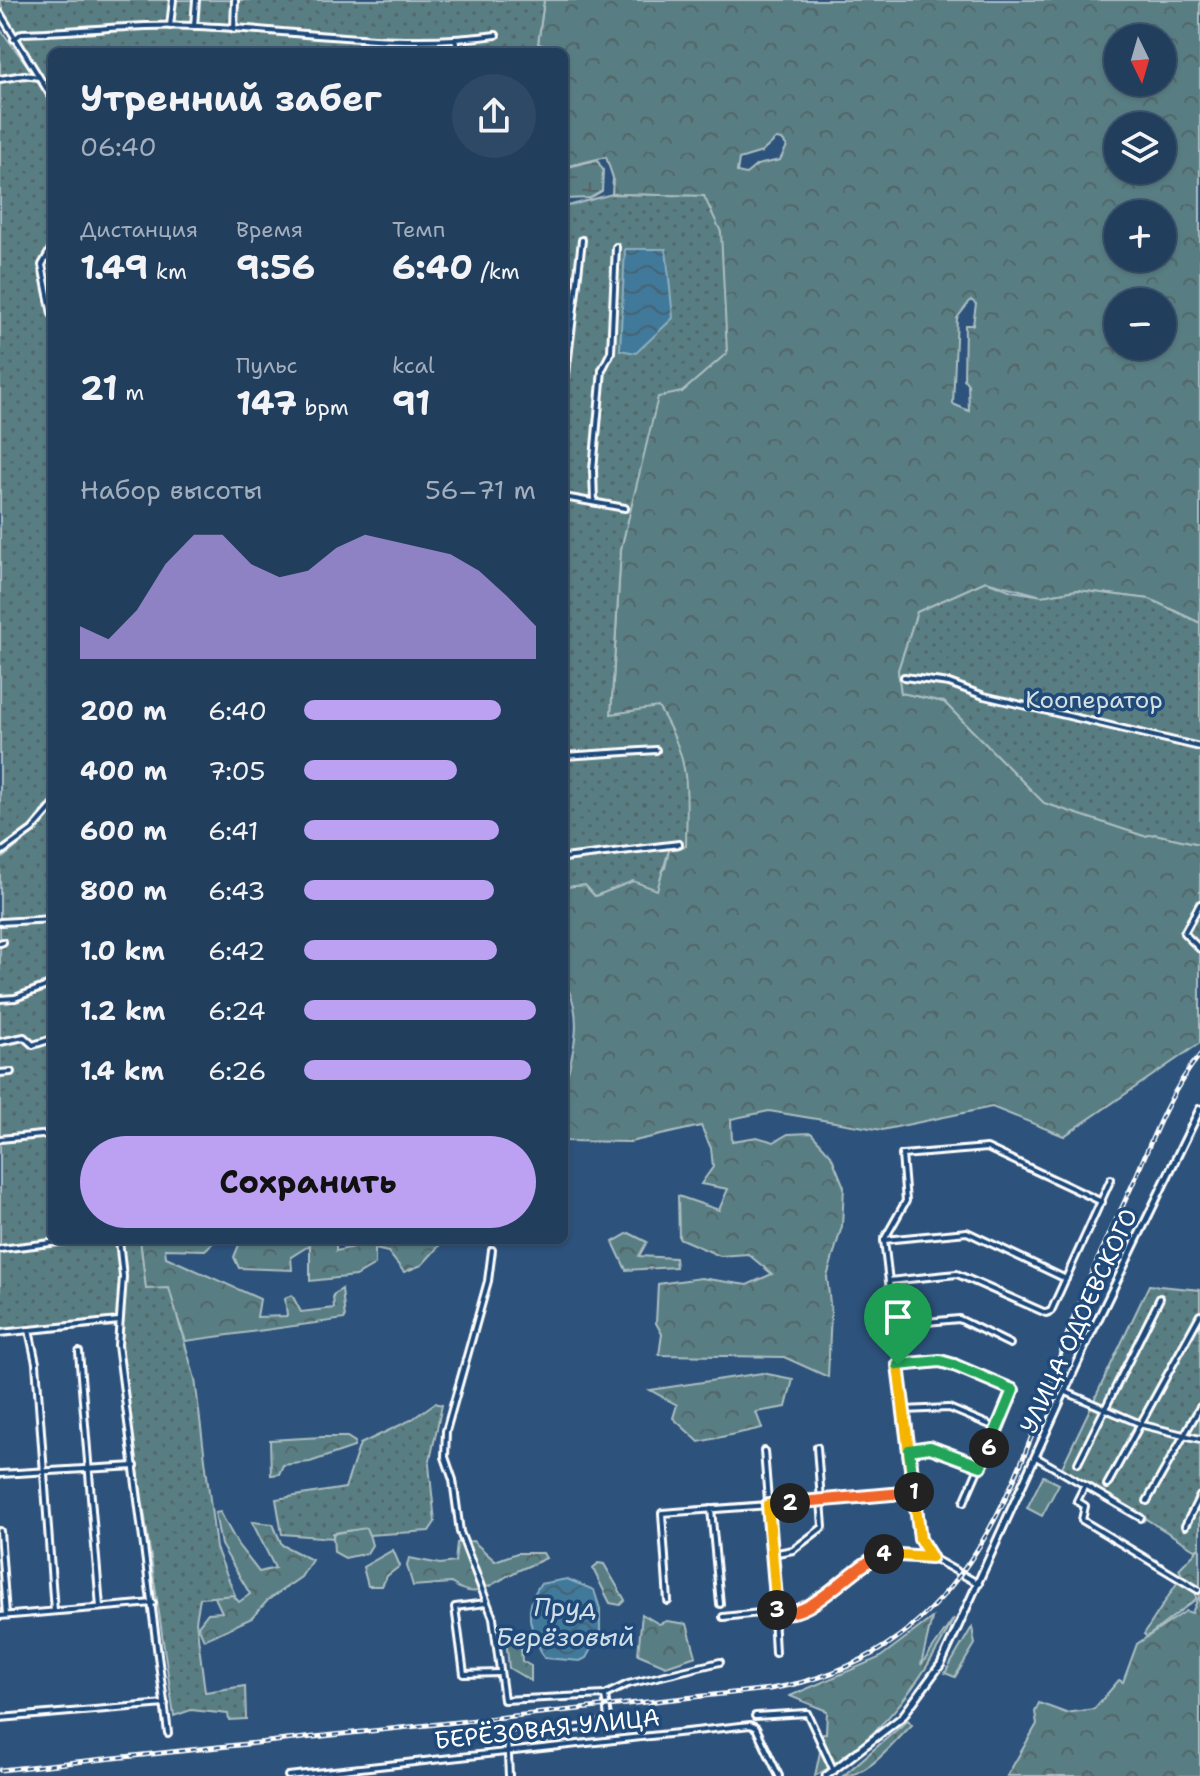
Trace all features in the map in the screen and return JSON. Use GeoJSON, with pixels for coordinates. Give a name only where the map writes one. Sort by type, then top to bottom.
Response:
{"type":"FeatureCollection","features":[{"type":"Feature","properties":{"kind":"street"},"geometry":{"type":"LineString","coordinates":[[170,26],[173,0]]}},
{"type":"Feature","properties":{"kind":"street"},"geometry":{"type":"LineString","coordinates":[[194,26],[196,0]]}},
{"type":"Feature","properties":{"kind":"street"},"geometry":{"type":"LineString","coordinates":[[234,29],[235,0]]}},
{"type":"Feature","properties":{"kind":"street"},"geometry":{"type":"LineString","coordinates":[[0,13],[48,91]]}},
{"type":"Feature","properties":{"kind":"street"},"geometry":{"type":"LineString","coordinates":[[14,39],[22,33],[170,26],[369,39],[455,39],[496,35]]}},
{"type":"Feature","properties":{"kind":"street"},"geometry":{"type":"LineString","coordinates":[[455,39],[457,48]]}},
{"type":"Feature","properties":{"kind":"street"},"geometry":{"type":"LineString","coordinates":[[0,79],[24,75],[41,78]]}},
{"type":"Feature","properties":{"kind":"street"},"geometry":{"type":"LineString","coordinates":[[568,358],[582,240]]}},
{"type":"Feature","properties":{"kind":"street"},"geometry":{"type":"LineString","coordinates":[[594,502],[593,470],[602,370],[611,352],[616,247]]}},
{"type":"Feature","properties":{"kind":"street"},"geometry":{"type":"LineString","coordinates":[[48,254],[42,265],[48,294]]}},
{"type":"Feature","properties":{"kind":"street"},"geometry":{"type":"LineString","coordinates":[[568,498],[625,508]]}},
{"type":"Feature","properties":{"kind":"street"},"geometry":{"type":"LineString","coordinates":[[904,677],[949,683],[959,690],[1200,747]]}},
{"type":"Feature","properties":{"kind":"street"},"geometry":{"type":"LineString","coordinates":[[568,756],[656,750]]}},
{"type":"Feature","properties":{"kind":"street"},"geometry":{"type":"LineString","coordinates":[[0,853],[32,830],[48,812]]}},
{"type":"Feature","properties":{"kind":"street"},"geometry":{"type":"LineString","coordinates":[[568,858],[679,844]]}},
{"type":"Feature","properties":{"kind":"street"},"geometry":{"type":"LineString","coordinates":[[1200,904],[1190,916],[1184,933],[1200,949]]}},
{"type":"Feature","properties":{"kind":"street"},"geometry":{"type":"LineString","coordinates":[[0,922],[48,919]]}},
{"type":"Feature","properties":{"kind":"street"},"geometry":{"type":"LineString","coordinates":[[0,999],[15,998],[48,986]]}},
{"type":"Feature","properties":{"kind":"street"},"geometry":{"type":"LineString","coordinates":[[0,1042],[24,1037],[33,1045],[48,1040]]}},
{"type":"Feature","properties":{"kind":"street"},"geometry":{"type":"LineString","coordinates":[[0,1073],[11,1072]]}},
{"type":"Feature","properties":{"kind":"street","name":"УЛИЦА ОДОЕВСКОГО"},"geometry":{"type":"LineString","coordinates":[[826,1776],[885,1732],[925,1691],[956,1635],[1174,1155],[1200,1109]]}},
{"type":"Feature","properties":{"kind":"street"},"geometry":{"type":"LineString","coordinates":[[0,1139],[48,1134]]}},
{"type":"Feature","properties":{"kind":"street"},"geometry":{"type":"LineString","coordinates":[[931,1557],[920,1539],[884,1240],[906,1201],[902,1155],[987,1148],[1102,1202]]}},
{"type":"Feature","properties":{"kind":"street"},"geometry":{"type":"LineString","coordinates":[[889,1281],[957,1274],[1046,1313],[1051,1311],[1111,1179]]}},
{"type":"Feature","properties":{"kind":"street"},"geometry":{"type":"LineString","coordinates":[[884,1240],[967,1232],[1066,1279]]}},
{"type":"Feature","properties":{"kind":"street"},"geometry":{"type":"LineString","coordinates":[[0,1249],[48,1243]]}},
{"type":"Feature","properties":{"kind":"street"},"geometry":{"type":"LineString","coordinates":[[119,1244],[123,1277],[118,1345],[168,1733]]}},
{"type":"Feature","properties":{"kind":"street"},"geometry":{"type":"LineString","coordinates":[[492,1250],[488,1281],[454,1395],[444,1448],[460,1532],[493,1618],[504,1700],[605,1695],[628,1684],[720,1662]]}},
{"type":"Feature","properties":{"kind":"street"},"geometry":{"type":"LineString","coordinates":[[1078,1463],[1160,1298]]}},
{"type":"Feature","properties":{"kind":"street"},"geometry":{"type":"LineString","coordinates":[[1107,1485],[1143,1425],[1200,1315]]}},
{"type":"Feature","properties":{"kind":"street"},"geometry":{"type":"LineString","coordinates":[[894,1325],[959,1319],[1010,1344]]}},
{"type":"Feature","properties":{"kind":"street"},"geometry":{"type":"LineString","coordinates":[[0,1333],[119,1321]]}},
{"type":"Feature","properties":{"kind":"street"},"geometry":{"type":"LineString","coordinates":[[29,1330],[36,1363],[54,1611]]}},
{"type":"Feature","properties":{"kind":"street"},"geometry":{"type":"LineString","coordinates":[[79,1352],[100,1607]]}},
{"type":"Feature","properties":{"kind":"street"},"geometry":{"type":"LineString","coordinates":[[898,1365],[947,1362],[1012,1388],[964,1502]]}},
{"type":"Feature","properties":{"kind":"street"},"geometry":{"type":"LineString","coordinates":[[1066,1392],[1143,1425],[1200,1439]]}},
{"type":"Feature","properties":{"kind":"street"},"geometry":{"type":"LineString","coordinates":[[1147,1501],[1200,1407]]}},
{"type":"Feature","properties":{"kind":"street"},"geometry":{"type":"LineString","coordinates":[[904,1410],[949,1408],[997,1428]]}},
{"type":"Feature","properties":{"kind":"street"},"geometry":{"type":"LineString","coordinates":[[772,1554],[793,1550],[823,1527],[817,1447]]}},
{"type":"Feature","properties":{"kind":"street"},"geometry":{"type":"LineString","coordinates":[[909,1450],[930,1447],[981,1466]]}},
{"type":"Feature","properties":{"kind":"street"},"geometry":{"type":"LineString","coordinates":[[764,1451],[775,1653]]}},
{"type":"Feature","properties":{"kind":"street"},"geometry":{"type":"LineString","coordinates":[[1036,1457],[1141,1518]]}},
{"type":"Feature","properties":{"kind":"street"},"geometry":{"type":"LineString","coordinates":[[0,1474],[135,1466]]}},
{"type":"Feature","properties":{"kind":"street"},"geometry":{"type":"LineString","coordinates":[[1085,1485],[1077,1501],[1085,1506],[1082,1520],[1198,1590]]}},
{"type":"Feature","properties":{"kind":"street"},"geometry":{"type":"LineString","coordinates":[[668,1601],[659,1515],[914,1494]]}},
{"type":"Feature","properties":{"kind":"street"},"geometry":{"type":"LineString","coordinates":[[1185,1526],[1200,1496]]}},
{"type":"Feature","properties":{"kind":"street"},"geometry":{"type":"LineString","coordinates":[[711,1509],[720,1604]]}},
{"type":"Feature","properties":{"kind":"street"},"geometry":{"type":"LineString","coordinates":[[0,1531],[3,1616],[153,1603]]}},
{"type":"Feature","properties":{"kind":"street"},"geometry":{"type":"LineString","coordinates":[[723,1617],[775,1613],[811,1606],[876,1556],[891,1553],[931,1557],[979,1584]]}},
{"type":"Feature","properties":{"kind":"street"},"geometry":{"type":"LineString","coordinates":[[486,1603],[455,1607],[464,1674],[500,1673]]}},
{"type":"Feature","properties":{"kind":"street"},"geometry":{"type":"LineString","coordinates":[[509,1776],[505,1739],[510,1734],[603,1724],[608,1718],[605,1695]]}},
{"type":"Feature","properties":{"kind":"street"},"geometry":{"type":"LineString","coordinates":[[0,1718],[165,1704]]}},
{"type":"Feature","properties":{"kind":"street"},"geometry":{"type":"LineString","coordinates":[[755,1716],[807,1713],[834,1771]]}},
{"type":"Feature","properties":{"kind":"street","name":"БЕРЁЗОВАЯ УЛИЦА"},"geometry":{"type":"LineString","coordinates":[[288,1776],[750,1725],[756,1728],[779,1776]]}},
{"type":"Feature","properties":{"kind":"green space"},"geometry":{"type":"Polygon","coordinates":[[[0,0],[544,0],[538,44],[555,48],[48,48],[48,87],[6,23],[0,0]]]}},
{"type":"Feature","properties":{"kind":"green space"},"geometry":{"type":"Polygon","coordinates":[[[544,0],[1200,0],[1200,623],[1149,599],[1077,590],[1042,596],[986,581],[917,612],[898,670],[901,693],[944,702],[1044,803],[1144,836],[1155,834],[1200,844],[1200,1043],[1064,1136],[992,1107],[882,1130],[769,1111],[731,1119],[732,1141],[757,1137],[774,1142],[788,1134],[811,1133],[831,1155],[844,1187],[842,1226],[827,1277],[831,1312],[828,1377],[784,1357],[659,1355],[662,1334],[656,1323],[658,1284],[701,1278],[747,1285],[772,1274],[748,1254],[720,1256],[679,1238],[678,1196],[719,1210],[728,1189],[701,1184],[713,1167],[711,1148],[701,1126],[630,1142],[568,1141],[568,1074],[576,1015],[568,992],[568,887],[585,885],[595,896],[665,868],[669,850],[611,715],[621,549],[704,196],[612,194],[613,178],[606,157],[568,166],[568,48],[538,44],[544,0]],[[776,139],[762,152],[739,159],[737,172],[746,174],[757,165],[780,160],[787,146],[776,139]],[[971,300],[957,318],[953,404],[969,411],[968,384],[964,379],[965,325],[973,325],[976,304],[971,300]]]}},
{"type":"Feature","properties":{"kind":"green space"},"geometry":{"type":"Polygon","coordinates":[[[0,29],[44,88],[48,100],[48,249],[40,263],[48,302],[48,803],[30,826],[0,848],[0,29]]]}},
{"type":"Feature","properties":{"kind":"green space"},"geometry":{"type":"Polygon","coordinates":[[[597,160],[603,170],[602,191],[590,198],[568,199],[568,167],[597,160]]]}},
{"type":"Feature","properties":{"kind":"green space"},"geometry":{"type":"Polygon","coordinates":[[[612,194],[704,196],[721,232],[727,353],[682,392],[658,397],[621,549],[611,714],[658,707],[669,725],[685,774],[686,846],[669,850],[657,890],[633,881],[595,896],[585,885],[568,887],[568,206],[612,194]]]}},
{"type":"Feature","properties":{"kind":"green space","name":"Кооператор"},"geometry":{"type":"Polygon","coordinates":[[[986,581],[1012,591],[1042,596],[1077,590],[1150,599],[1200,623],[1200,844],[1155,834],[1144,836],[1044,803],[944,702],[901,693],[898,670],[917,612],[986,581]]]}},
{"type":"Feature","properties":{"kind":"green space"},"geometry":{"type":"Polygon","coordinates":[[[48,817],[48,1244],[140,1244],[146,1289],[169,1288],[195,1379],[216,1548],[235,1595],[200,1598],[196,1621],[205,1692],[245,1686],[246,1719],[229,1720],[228,1714],[191,1710],[174,1716],[117,1326],[0,1336],[0,860],[34,833],[48,817]]]}},
{"type":"Feature","properties":{"kind":"green space"},"geometry":{"type":"Polygon","coordinates":[[[629,1233],[647,1242],[639,1256],[675,1258],[676,1267],[626,1270],[613,1242],[629,1233]]]}},
{"type":"Feature","properties":{"kind":"green space"},"geometry":{"type":"Polygon","coordinates":[[[140,1244],[212,1244],[205,1250],[165,1249],[166,1257],[260,1299],[257,1317],[287,1316],[285,1298],[292,1295],[301,1312],[334,1308],[333,1295],[342,1289],[345,1319],[186,1341],[176,1314],[146,1290],[140,1244]]]}},
{"type":"Feature","properties":{"kind":"green space"},"geometry":{"type":"Polygon","coordinates":[[[239,1244],[336,1244],[336,1251],[354,1247],[354,1244],[439,1244],[422,1265],[404,1272],[388,1252],[375,1249],[375,1265],[356,1276],[310,1281],[310,1245],[291,1257],[292,1270],[239,1268],[234,1257],[239,1244]]]}},
{"type":"Feature","properties":{"kind":"green space"},"geometry":{"type":"Polygon","coordinates":[[[1149,1285],[1200,1290],[1200,1547],[1196,1550],[1062,1467],[1149,1285]]]}},
{"type":"Feature","properties":{"kind":"green space"},"geometry":{"type":"Polygon","coordinates":[[[762,1373],[793,1379],[786,1407],[756,1412],[762,1428],[699,1442],[673,1418],[677,1405],[650,1390],[762,1373]]]}},
{"type":"Feature","properties":{"kind":"green space"},"geometry":{"type":"Polygon","coordinates":[[[435,1403],[442,1405],[429,1465],[435,1522],[429,1531],[369,1535],[366,1528],[333,1533],[333,1538],[282,1534],[276,1499],[345,1488],[360,1444],[411,1420],[435,1403]]]}},
{"type":"Feature","properties":{"kind":"green space"},"geometry":{"type":"Polygon","coordinates":[[[347,1437],[355,1442],[354,1447],[310,1462],[283,1465],[279,1474],[271,1475],[270,1440],[347,1437]]]}},
{"type":"Feature","properties":{"kind":"green space"},"geometry":{"type":"Polygon","coordinates":[[[1043,1476],[1059,1484],[1042,1516],[1027,1508],[1043,1476]]]}},
{"type":"Feature","properties":{"kind":"green space"},"geometry":{"type":"Polygon","coordinates":[[[220,1512],[238,1545],[259,1572],[275,1568],[252,1522],[273,1524],[282,1545],[312,1560],[301,1577],[268,1600],[252,1618],[204,1640],[198,1626],[208,1613],[222,1612],[212,1591],[225,1586],[239,1602],[250,1594],[221,1545],[215,1513],[220,1512]]]}},
{"type":"Feature","properties":{"kind":"green space"},"geometry":{"type":"Polygon","coordinates":[[[367,1527],[372,1545],[367,1553],[345,1558],[334,1552],[333,1534],[367,1527]]]}},
{"type":"Feature","properties":{"kind":"green space"},"geometry":{"type":"Polygon","coordinates":[[[473,1541],[495,1561],[517,1553],[543,1553],[546,1558],[478,1591],[466,1591],[451,1583],[413,1586],[407,1566],[409,1558],[440,1564],[455,1562],[457,1543],[473,1541]]]}},
{"type":"Feature","properties":{"kind":"green space"},"geometry":{"type":"Polygon","coordinates":[[[1200,1547],[1200,1585],[1195,1586],[1184,1579],[1179,1569],[1200,1547]]]}},
{"type":"Feature","properties":{"kind":"green space"},"geometry":{"type":"Polygon","coordinates":[[[393,1550],[400,1566],[387,1576],[382,1586],[368,1586],[363,1567],[393,1550]]]}},
{"type":"Feature","properties":{"kind":"green space"},"geometry":{"type":"Polygon","coordinates":[[[598,1563],[604,1564],[625,1600],[620,1605],[610,1603],[593,1569],[598,1563]]]}},
{"type":"Feature","properties":{"kind":"green space"},"geometry":{"type":"Polygon","coordinates":[[[1179,1580],[1196,1591],[1196,1599],[1147,1637],[1144,1634],[1179,1580]]]}},
{"type":"Feature","properties":{"kind":"green space"},"geometry":{"type":"Polygon","coordinates":[[[1200,1594],[1200,1776],[1007,1776],[1037,1724],[1035,1712],[1039,1703],[1066,1713],[1094,1709],[1119,1680],[1123,1682],[1137,1644],[1186,1611],[1192,1613],[1200,1594]]]}},
{"type":"Feature","properties":{"kind":"green space"},"geometry":{"type":"Polygon","coordinates":[[[642,1614],[659,1624],[667,1621],[687,1624],[696,1656],[666,1666],[638,1654],[642,1614]]]}},
{"type":"Feature","properties":{"kind":"green space"},"geometry":{"type":"Polygon","coordinates":[[[932,1618],[921,1665],[954,1618],[913,1687],[860,1745],[815,1776],[820,1752],[813,1734],[826,1733],[827,1711],[790,1696],[879,1658],[932,1618]]]}},
{"type":"Feature","properties":{"kind":"green space"},"geometry":{"type":"Polygon","coordinates":[[[972,1627],[975,1644],[955,1677],[945,1673],[972,1627]]]}},
{"type":"Feature","properties":{"kind":"green space"},"geometry":{"type":"Polygon","coordinates":[[[509,1628],[521,1647],[522,1661],[531,1666],[531,1681],[509,1668],[505,1629],[509,1628]]]}},
{"type":"Feature","properties":{"kind":"green space"},"geometry":{"type":"Polygon","coordinates":[[[908,1720],[912,1725],[872,1764],[853,1775],[843,1776],[908,1720]]]}},
{"type":"Feature","properties":{"kind":"water"},"geometry":{"type":"Polygon","coordinates":[[[625,249],[666,249],[673,318],[636,353],[620,350],[625,249]]]}},
{"type":"Feature","properties":{"kind":"water","name":"Пруд Берёзовый"},"geometry":{"type":"Polygon","coordinates":[[[567,1579],[594,1590],[600,1609],[600,1633],[586,1658],[580,1661],[544,1658],[530,1621],[531,1604],[540,1584],[567,1579]]]}},
{"type":"Feature","properties":{"kind":"railway"},"geometry":{"type":"LineString","coordinates":[[0,1770],[770,1689],[834,1672],[888,1644],[932,1607],[968,1563],[998,1513],[1023,1459],[1089,1279],[1163,1115],[1200,1055]]}},
{"type":"Feature","properties":{"kind":"route"},"geometry":{"type":"LineString","coordinates":[[947,1362],[1012,1388],[981,1466],[936,1448],[909,1450],[920,1539],[931,1557],[891,1553],[876,1556],[811,1606],[777,1612],[768,1505],[914,1494],[898,1365],[947,1362]]}}]}
